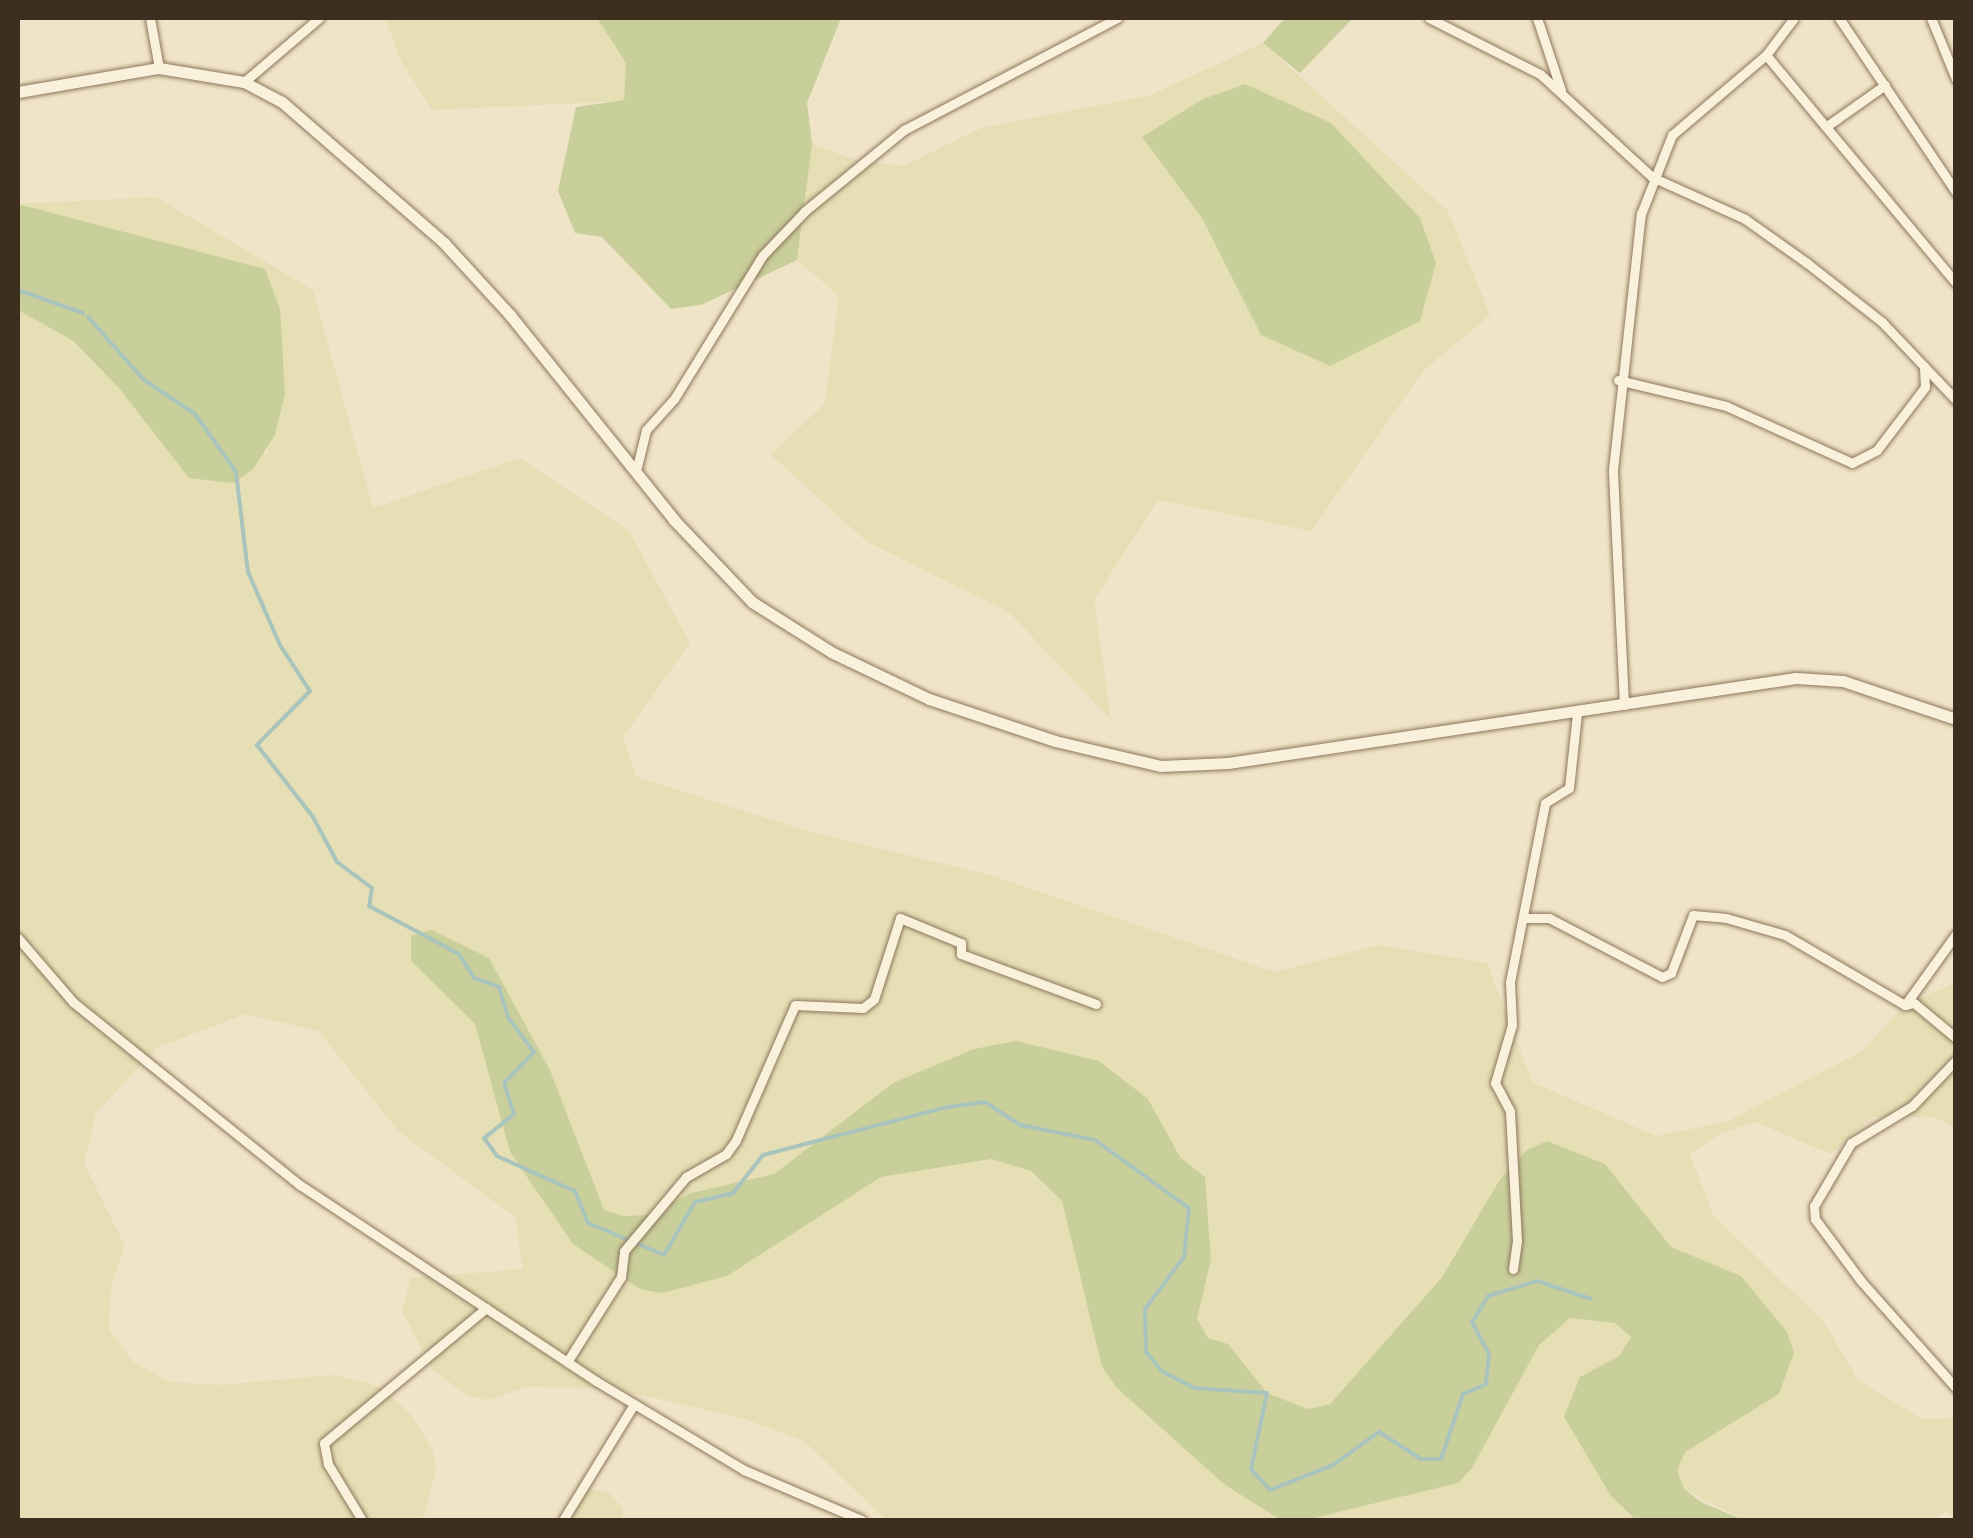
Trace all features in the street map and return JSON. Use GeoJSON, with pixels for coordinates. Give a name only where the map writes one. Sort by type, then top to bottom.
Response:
{"type":"FeatureCollection","features":[{"type":"Feature","properties":{"kind":"street"},"geometry":{"type":"LineString","coordinates":[[150,18],[159,68]]}},
{"type":"Feature","properties":{"kind":"street"},"geometry":{"type":"LineString","coordinates":[[244,82],[319,18]]}},
{"type":"Feature","properties":{"kind":"street"},"geometry":{"type":"LineString","coordinates":[[636,470],[646,430],[674,399],[763,256],[816,201],[904,130],[1116,18]]}},
{"type":"Feature","properties":{"kind":"street"},"geometry":{"type":"LineString","coordinates":[[1428,18],[1540,74],[1652,177],[1745,219],[1882,322],[1956,400]]}},
{"type":"Feature","properties":{"kind":"street"},"geometry":{"type":"LineString","coordinates":[[1537,18],[1562,93]]}},
{"type":"Feature","properties":{"kind":"street"},"geometry":{"type":"LineString","coordinates":[[1624,705],[1613,470],[1618,380],[1652,177],[1672,135],[1766,55],[1794,18]]}},
{"type":"Feature","properties":{"kind":"street"},"geometry":{"type":"LineString","coordinates":[[1839,18],[1956,192]]}},
{"type":"Feature","properties":{"kind":"street"},"geometry":{"type":"LineString","coordinates":[[1931,18],[1956,78]]}},
{"type":"Feature","properties":{"kind":"street"},"geometry":{"type":"LineString","coordinates":[[1766,55],[1956,284]]}},
{"type":"Feature","properties":{"kind":"street"},"geometry":{"type":"LineString","coordinates":[[18,92],[159,68],[244,82],[326,135],[444,243],[752,602],[830,652],[929,699],[1055,740],[1161,766],[1228,763],[1796,678],[1843,681],[1956,719]]}},
{"type":"Feature","properties":{"kind":"street"},"geometry":{"type":"LineString","coordinates":[[1828,126],[1885,85]]}},
{"type":"Feature","properties":{"kind":"street"},"geometry":{"type":"LineString","coordinates":[[1618,380],[1726,406],[1852,464],[1876,450],[1924,387],[1924,366]]}},
{"type":"Feature","properties":{"kind":"street"},"geometry":{"type":"LineString","coordinates":[[1513,1269],[1518,1241],[1510,1110],[1495,1083],[1512,1025],[1510,982],[1546,804],[1571,781],[1576,713]]}},
{"type":"Feature","properties":{"kind":"street"},"geometry":{"type":"LineString","coordinates":[[1525,918],[1549,918],[1662,977],[1671,973],[1693,915],[1726,918],[1774,930],[1905,1005],[1914,1003],[1956,1038]]}},
{"type":"Feature","properties":{"kind":"street"},"geometry":{"type":"LineString","coordinates":[[567,1362],[621,1277],[624,1251],[686,1178],[731,1148],[796,1005],[864,1008],[874,999],[900,918],[960,943],[961,954],[1096,1004]]}},
{"type":"Feature","properties":{"kind":"street"},"geometry":{"type":"LineString","coordinates":[[1905,1005],[1956,934]]}},
{"type":"Feature","properties":{"kind":"street"},"geometry":{"type":"LineString","coordinates":[[18,938],[73,1002],[154,1073],[300,1185],[567,1362],[744,1470],[862,1520]]}},
{"type":"Feature","properties":{"kind":"street"},"geometry":{"type":"LineString","coordinates":[[1956,1060],[1912,1106],[1851,1144],[1814,1206],[1815,1220],[1861,1281],[1956,1388]]}},
{"type":"Feature","properties":{"kind":"street"},"geometry":{"type":"LineString","coordinates":[[362,1520],[328,1464],[324,1442],[486,1308]]}},
{"type":"Feature","properties":{"kind":"street"},"geometry":{"type":"LineString","coordinates":[[564,1520],[634,1404]]}},
{"type":"Feature","properties":{"kind":"shaded area"},"geometry":{"type":"Polygon","coordinates":[[[385,18],[597,18],[626,64],[624,101],[432,110],[401,61],[385,18]]]}},
{"type":"Feature","properties":{"kind":"shaded area"},"geometry":{"type":"Polygon","coordinates":[[[1263,43],[1448,211],[1490,315],[1424,370],[1311,531],[1158,500],[1094,600],[1111,720],[1009,612],[866,541],[771,455],[825,403],[839,296],[797,260],[812,144],[858,161],[903,166],[981,128],[1151,95],[1263,43]],[[1244,84],[1203,99],[1142,137],[1202,218],[1261,335],[1420,218],[1331,123],[1244,84]]]}},
{"type":"Feature","properties":{"kind":"shaded area"},"geometry":{"type":"Polygon","coordinates":[[[156,197],[313,290],[373,508],[520,458],[629,531],[690,643],[623,737],[637,777],[807,831],[990,875],[1275,972],[1378,945],[1487,963],[1532,1082],[1656,1136],[1726,1122],[1861,1052],[1905,1005],[1955,983],[1955,1128],[1934,1117],[1872,1117],[1831,1154],[1755,1122],[1721,1133],[1690,1154],[1713,1215],[1824,1322],[1858,1380],[1922,1419],[1955,1418],[1955,1520],[1947,1510],[1934,1520],[1743,1520],[1684,1489],[1676,1470],[1685,1452],[1702,1439],[1741,1276],[1671,1247],[1605,1164],[1499,1181],[1442,1276],[1330,1404],[1308,1409],[1267,1393],[1228,1344],[1208,1338],[1197,1319],[1211,1259],[1205,1177],[1180,1157],[1148,1099],[893,1083],[774,1174],[691,1193],[647,1215],[624,1216],[604,1210],[550,1070],[489,958],[411,961],[475,1024],[510,1152],[573,1244],[727,1276],[881,1177],[991,1159],[1031,1171],[1062,1201],[1102,1367],[1279,1519],[1289,1520],[886,1520],[804,1441],[745,1419],[611,1388],[526,1387],[488,1400],[468,1396],[433,1370],[402,1311],[411,1278],[523,1269],[515,1217],[398,1131],[319,1031],[245,1014],[158,1047],[96,1113],[84,1163],[125,1246],[111,1285],[109,1329],[134,1363],[170,1382],[219,1385],[333,1375],[376,1385],[410,1413],[433,1450],[436,1471],[424,1515],[419,1520],[18,1520],[18,310],[72,341],[119,388],[267,454],[285,394],[18,204],[156,197]]]}},
{"type":"Feature","properties":{"kind":"shaded area"},"geometry":{"type":"Polygon","coordinates":[[[1569,1318],[1615,1323],[1631,1337],[1619,1356],[1580,1377],[1611,1496],[1636,1520],[1306,1520],[1458,1483],[1539,1345],[1569,1318]]]}},
{"type":"Feature","properties":{"kind":"shaded area"},"geometry":{"type":"Polygon","coordinates":[[[589,1489],[609,1492],[623,1509],[623,1520],[573,1520],[573,1505],[589,1489]]]}},
{"type":"Feature","properties":{"kind":"green space"},"geometry":{"type":"Polygon","coordinates":[[[597,18],[841,18],[807,103],[812,144],[797,260],[701,305],[671,309],[602,237],[575,233],[558,191],[576,107],[624,100],[626,63],[597,18]]]}},
{"type":"Feature","properties":{"kind":"green space"},"geometry":{"type":"Polygon","coordinates":[[[1285,18],[1353,18],[1300,73],[1263,43],[1285,18]]]}},
{"type":"Feature","properties":{"kind":"green space"},"geometry":{"type":"Polygon","coordinates":[[[1245,84],[1331,123],[1420,218],[1436,263],[1420,321],[1330,366],[1261,335],[1202,218],[1142,137],[1203,99],[1245,84]]]}},
{"type":"Feature","properties":{"kind":"green space"},"geometry":{"type":"Polygon","coordinates":[[[18,204],[265,269],[280,309],[285,394],[275,435],[253,469],[233,483],[189,478],[119,388],[73,341],[18,310],[18,204]]]}},
{"type":"Feature","properties":{"kind":"green space"},"geometry":{"type":"Polygon","coordinates":[[[431,930],[489,958],[550,1070],[604,1210],[624,1216],[647,1215],[691,1193],[774,1174],[893,1083],[974,1049],[1016,1041],[1099,1061],[1148,1099],[1180,1157],[1205,1177],[1211,1259],[1197,1319],[1208,1338],[1228,1344],[1267,1393],[1308,1409],[1330,1404],[1442,1277],[1499,1181],[1527,1150],[1547,1141],[1605,1164],[1671,1247],[1741,1276],[1787,1332],[1794,1353],[1779,1394],[1685,1452],[1677,1470],[1684,1489],[1701,1502],[1743,1520],[1636,1520],[1611,1496],[1564,1417],[1580,1377],[1619,1356],[1631,1337],[1615,1323],[1570,1318],[1539,1345],[1472,1468],[1458,1483],[1306,1520],[1279,1519],[1224,1484],[1117,1388],[1102,1367],[1062,1201],[1031,1171],[991,1159],[881,1177],[727,1276],[662,1293],[640,1289],[573,1244],[510,1152],[475,1024],[411,961],[411,936],[431,930]]]}},
{"type":"Feature","properties":{"kind":"waterway"},"geometry":{"type":"LineString","coordinates":[[18,290],[83,313]]}},
{"type":"Feature","properties":{"kind":"waterway"},"geometry":{"type":"LineString","coordinates":[[88,317],[143,379],[195,414],[236,472],[248,572],[280,645],[310,691],[257,745],[313,817],[337,862],[372,888],[369,906],[459,954],[474,978],[499,987],[509,1019],[534,1052],[504,1083],[514,1114],[484,1138],[497,1156],[575,1191],[588,1223],[664,1255],[695,1202],[733,1193],[763,1155],[943,1108],[985,1102],[1020,1125],[1095,1140],[1189,1208],[1184,1257],[1145,1309],[1146,1352],[1163,1372],[1194,1388],[1267,1393],[1251,1469],[1270,1490],[1333,1465],[1379,1432],[1421,1459],[1441,1459],[1463,1394],[1486,1384],[1489,1354],[1472,1322],[1488,1296],[1537,1281],[1591,1299]]}}]}
